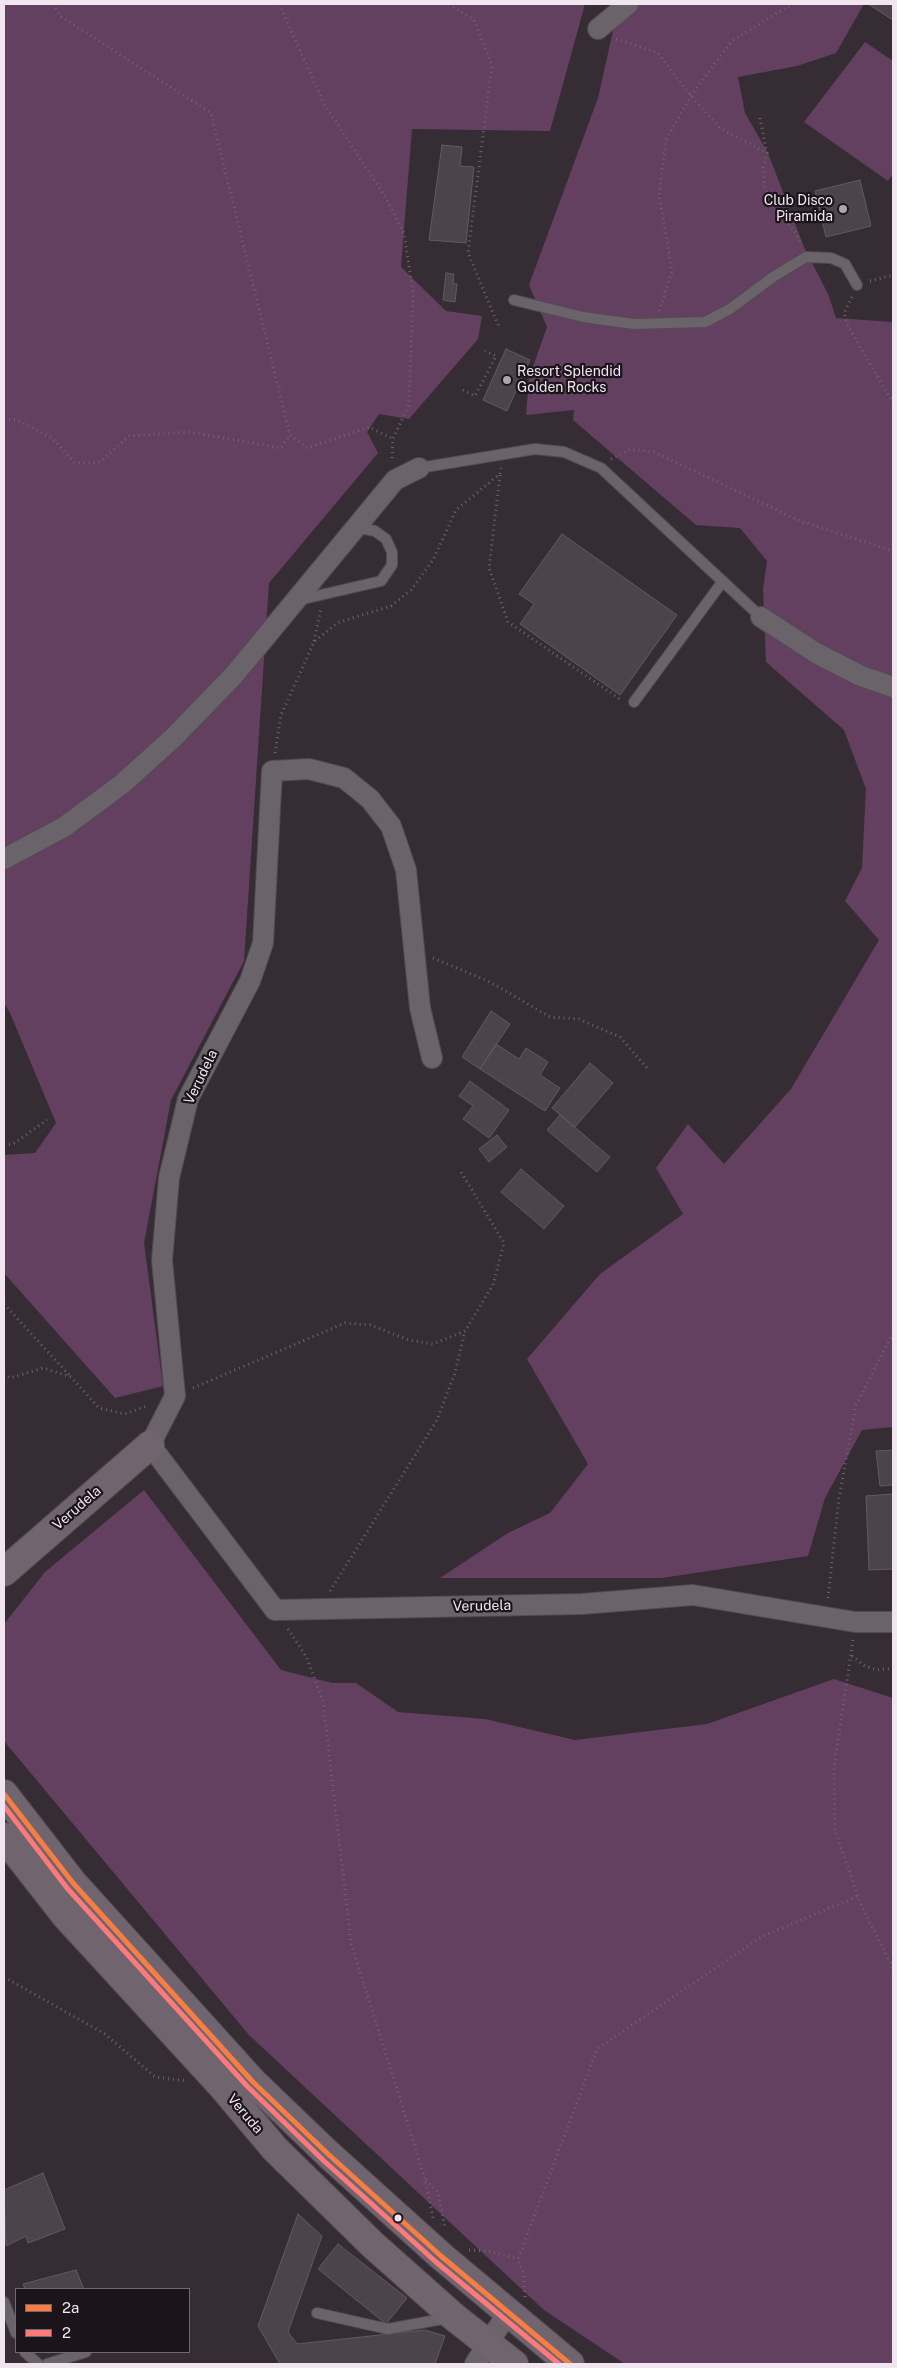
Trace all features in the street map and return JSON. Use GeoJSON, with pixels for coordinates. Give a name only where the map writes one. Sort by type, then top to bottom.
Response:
{"type":"FeatureCollection","features":[{"type":"Feature","properties":{"kind":"main road","name":"Verudela"},"geometry":{"type":"LineString","coordinates":[[4,1572],[150,1445]]}},
{"type":"Feature","properties":{"kind":"main road","name":"Veruda"},"geometry":{"type":"LineString","coordinates":[[4,1794],[73,1883],[252,2081],[328,2154],[440,2250],[512,2318],[570,2364]]}},
{"type":"Feature","properties":{"kind":"main road","name":"Veruda"},"geometry":{"type":"LineString","coordinates":[[4,1837],[65,1915],[222,2086],[275,2149],[373,2246],[454,2317],[481,2354],[514,2364]]}},
{"type":"Feature","properties":{"kind":"street"},"geometry":{"type":"LineString","coordinates":[[606,34],[628,4]]}},
{"type":"Feature","properties":{"kind":"street"},"geometry":{"type":"LineString","coordinates":[[4,859],[64,827],[122,784],[173,738],[234,675],[395,480],[419,468]]}},
{"type":"Feature","properties":{"kind":"street"},"geometry":{"type":"LineString","coordinates":[[761,617],[831,661],[861,676],[893,687]]}},
{"type":"Feature","properties":{"kind":"street"},"geometry":{"type":"LineString","coordinates":[[272,771],[309,769],[344,778],[370,799],[391,826],[406,870],[420,1008],[432,1058]]}},
{"type":"Feature","properties":{"kind":"street","name":"Verudela"},"geometry":{"type":"LineString","coordinates":[[150,1445],[175,1396],[162,1260],[169,1178],[188,1099],[250,981],[263,943],[272,771]]}},
{"type":"Feature","properties":{"kind":"street"},"geometry":{"type":"LineString","coordinates":[[150,1445],[275,1610]]}},
{"type":"Feature","properties":{"kind":"street","name":"Verudela"},"geometry":{"type":"LineString","coordinates":[[275,1610],[582,1604],[693,1595],[855,1622],[893,1622]]}},
{"type":"Feature","properties":{"kind":"street"},"geometry":{"type":"LineString","coordinates":[[481,2354],[512,2318]]}},
{"type":"Feature","properties":{"kind":"lane"},"geometry":{"type":"LineString","coordinates":[[514,300],[583,316],[634,324],[705,322],[730,309],[773,277],[806,257],[831,258],[845,264],[857,285]]}},
{"type":"Feature","properties":{"kind":"lane"},"geometry":{"type":"LineString","coordinates":[[419,468],[535,450],[564,452],[601,468],[761,617]]}},
{"type":"Feature","properties":{"kind":"lane"},"geometry":{"type":"LineString","coordinates":[[296,600],[324,595],[381,580],[392,565],[392,552],[386,539],[375,531],[355,527]]}},
{"type":"Feature","properties":{"kind":"lane"},"geometry":{"type":"LineString","coordinates":[[634,702],[723,582]]}},
{"type":"Feature","properties":{"kind":"lane"},"geometry":{"type":"LineString","coordinates":[[4,2302],[15,2330]]}},
{"type":"Feature","properties":{"kind":"lane"},"geometry":{"type":"LineString","coordinates":[[317,2313],[388,2329],[454,2317]]}},
{"type":"Feature","properties":{"kind":"lane"},"geometry":{"type":"LineString","coordinates":[[26,2353],[38,2364]]}},
{"type":"Feature","properties":{"kind":"lane"},"geometry":{"type":"LineString","coordinates":[[47,2364],[83,2353]]}},
{"type":"Feature","properties":{"kind":"path"},"geometry":{"type":"LineString","coordinates":[[53,4],[60,16],[211,113],[290,435],[307,448],[369,427],[393,439]]}},
{"type":"Feature","properties":{"kind":"path"},"geometry":{"type":"LineString","coordinates":[[279,4],[324,104],[384,195],[404,233],[413,292],[409,404],[393,439],[391,456],[395,480]]}},
{"type":"Feature","properties":{"kind":"path"},"geometry":{"type":"LineString","coordinates":[[449,4],[474,20],[492,65],[468,253],[499,326]]}},
{"type":"Feature","properties":{"kind":"path"},"geometry":{"type":"LineString","coordinates":[[634,324],[659,310],[672,271],[659,194],[666,140],[691,96],[732,41],[787,7],[796,4]]}},
{"type":"Feature","properties":{"kind":"path"},"geometry":{"type":"LineString","coordinates":[[606,34],[658,53],[691,96],[720,128],[767,153]]}},
{"type":"Feature","properties":{"kind":"path"},"geometry":{"type":"LineString","coordinates":[[760,118],[767,153],[763,168],[765,188],[773,207],[795,231],[806,257]]}},
{"type":"Feature","properties":{"kind":"path"},"geometry":{"type":"LineString","coordinates":[[893,274],[857,285],[844,313],[848,326],[893,403]]}},
{"type":"Feature","properties":{"kind":"path"},"geometry":{"type":"LineString","coordinates":[[463,390],[475,396],[496,356],[485,351]]}},
{"type":"Feature","properties":{"kind":"path"},"geometry":{"type":"LineString","coordinates":[[4,419],[17,420],[52,438],[75,463],[100,462],[129,436],[189,432],[281,448],[290,435]]}},
{"type":"Feature","properties":{"kind":"path"},"geometry":{"type":"LineString","coordinates":[[601,468],[615,455],[631,449],[654,452],[800,521],[893,551]]}},
{"type":"Feature","properties":{"kind":"path"},"geometry":{"type":"LineString","coordinates":[[503,454],[489,568],[508,622],[632,707],[634,702]]}},
{"type":"Feature","properties":{"kind":"path"},"geometry":{"type":"LineString","coordinates":[[314,642],[337,623],[391,606],[411,590],[433,560],[456,510],[500,474]]}},
{"type":"Feature","properties":{"kind":"path"},"geometry":{"type":"LineString","coordinates":[[272,771],[281,716],[314,642],[324,595]]}},
{"type":"Feature","properties":{"kind":"path"},"geometry":{"type":"LineString","coordinates":[[414,950],[490,982],[550,1017],[579,1019],[620,1037],[648,1069]]}},
{"type":"Feature","properties":{"kind":"path"},"geometry":{"type":"LineString","coordinates":[[4,1145],[13,1144],[47,1120]]}},
{"type":"Feature","properties":{"kind":"path"},"geometry":{"type":"LineString","coordinates":[[319,1608],[436,1420],[455,1372],[465,1331],[493,1285],[504,1242],[461,1172]]}},
{"type":"Feature","properties":{"kind":"path"},"geometry":{"type":"LineString","coordinates":[[4,1304],[99,1408],[125,1414],[175,1396],[345,1323],[370,1325],[408,1340],[434,1344],[465,1331]]}},
{"type":"Feature","properties":{"kind":"path"},"geometry":{"type":"LineString","coordinates":[[826,1616],[839,1498],[856,1405],[893,1333]]}},
{"type":"Feature","properties":{"kind":"path"},"geometry":{"type":"LineString","coordinates":[[4,1374],[10,1378],[43,1368],[71,1377]]}},
{"type":"Feature","properties":{"kind":"path"},"geometry":{"type":"LineString","coordinates":[[275,1610],[306,1656],[323,1701],[351,1943],[425,2180],[440,2250]]}},
{"type":"Feature","properties":{"kind":"path"},"geometry":{"type":"LineString","coordinates":[[893,1668],[877,1670],[865,1666],[852,1655],[834,1767],[835,1830],[858,1896],[893,1968]]}},
{"type":"Feature","properties":{"kind":"path"},"geometry":{"type":"LineString","coordinates":[[512,2318],[526,2302],[524,2276],[518,2259],[597,2048],[761,1938],[858,1896]]}},
{"type":"Feature","properties":{"kind":"path"},"geometry":{"type":"LineString","coordinates":[[4,1977],[105,2034],[156,2077],[222,2086]]}},
{"type":"Feature","properties":{"kind":"path"},"geometry":{"type":"LineString","coordinates":[[425,2180],[438,2192],[445,2230],[440,2250]]}},
{"type":"Feature","properties":{"kind":"path"},"geometry":{"type":"LineString","coordinates":[[440,2250],[466,2249],[488,2251],[518,2259]]}},
{"type":"Feature","properties":{"kind":"shaded area"},"geometry":{"type":"Polygon","coordinates":[[[4,4],[585,4],[550,131],[412,129],[401,267],[446,311],[482,316],[478,339],[409,419],[379,414],[367,432],[378,453],[269,583],[244,961],[171,1100],[144,1243],[163,1386],[115,1398],[4,1273],[4,1155],[35,1153],[56,1123],[10,1013],[4,1003],[4,4]]]}},
{"type":"Feature","properties":{"kind":"shaded area"},"geometry":{"type":"Polygon","coordinates":[[[619,4],[864,4],[836,53],[797,66],[738,77],[745,113],[768,153],[804,247],[828,294],[836,318],[893,322],[893,1427],[862,1430],[825,1498],[808,1556],[662,1578],[440,1578],[508,1533],[550,1513],[588,1464],[527,1359],[600,1274],[683,1214],[656,1168],[688,1124],[724,1164],[791,1089],[879,940],[845,901],[862,868],[866,789],[844,730],[766,662],[763,589],[767,561],[740,528],[696,525],[573,420],[574,410],[526,415],[529,378],[547,327],[529,285],[598,98],[619,4]]]}},
{"type":"Feature","properties":{"kind":"shaded area"},"geometry":{"type":"Polygon","coordinates":[[[865,42],[893,61],[893,174],[888,181],[804,122],[865,42]]]}},
{"type":"Feature","properties":{"kind":"shaded area"},"geometry":{"type":"Polygon","coordinates":[[[144,1490],[281,1670],[332,1683],[356,1683],[398,1712],[485,1719],[575,1740],[707,1724],[834,1679],[893,1698],[893,2364],[625,2364],[544,2310],[249,2035],[4,1741],[4,1624],[45,1572],[144,1490]]]}},
{"type":"Feature","properties":{"kind":"building"},"geometry":{"type":"Polygon","coordinates":[[[868,4],[893,4],[893,20],[868,4]]]}},
{"type":"Feature","properties":{"kind":"building"},"geometry":{"type":"Polygon","coordinates":[[[442,145],[462,147],[460,166],[474,167],[466,243],[429,240],[442,145]]]}},
{"type":"Feature","properties":{"kind":"building","name":"Club Disco Piramida"},"geometry":{"type":"Polygon","coordinates":[[[860,180],[871,226],[826,237],[815,191],[860,180]]]}},
{"type":"Feature","properties":{"kind":"building"},"geometry":{"type":"Polygon","coordinates":[[[446,273],[454,274],[453,284],[457,284],[455,302],[443,300],[446,273]]]}},
{"type":"Feature","properties":{"kind":"building","name":"Resort Splendid Golden Rocks"},"geometry":{"type":"Polygon","coordinates":[[[506,349],[530,360],[507,411],[483,400],[506,349]]]}},
{"type":"Feature","properties":{"kind":"building"},"geometry":{"type":"Polygon","coordinates":[[[562,534],[677,615],[620,695],[520,624],[534,604],[519,594],[562,534]]]}},
{"type":"Feature","properties":{"kind":"building"},"geometry":{"type":"Polygon","coordinates":[[[491,1011],[510,1024],[480,1069],[462,1057],[491,1011]]]}},
{"type":"Feature","properties":{"kind":"building"},"geometry":{"type":"Polygon","coordinates":[[[496,1044],[519,1059],[526,1048],[548,1062],[540,1075],[560,1088],[545,1111],[480,1069],[496,1044]]]}},
{"type":"Feature","properties":{"kind":"building"},"geometry":{"type":"Polygon","coordinates":[[[590,1063],[613,1083],[575,1127],[552,1108],[590,1063]]]}},
{"type":"Feature","properties":{"kind":"building"},"geometry":{"type":"Polygon","coordinates":[[[470,1081],[509,1110],[489,1138],[463,1119],[473,1106],[459,1096],[470,1081]]]}},
{"type":"Feature","properties":{"kind":"building"},"geometry":{"type":"Polygon","coordinates":[[[560,1115],[610,1157],[597,1172],[547,1130],[560,1115]]]}},
{"type":"Feature","properties":{"kind":"building"},"geometry":{"type":"Polygon","coordinates":[[[497,1135],[507,1147],[489,1162],[479,1149],[497,1135]]]}},
{"type":"Feature","properties":{"kind":"building"},"geometry":{"type":"Polygon","coordinates":[[[521,1169],[564,1206],[544,1229],[501,1192],[521,1169]]]}},
{"type":"Feature","properties":{"kind":"building"},"geometry":{"type":"Polygon","coordinates":[[[893,1450],[893,1485],[880,1486],[876,1451],[893,1450]]]}},
{"type":"Feature","properties":{"kind":"building"},"geometry":{"type":"Polygon","coordinates":[[[893,1494],[893,1569],[869,1570],[866,1496],[893,1494]]]}},
{"type":"Feature","properties":{"kind":"building"},"geometry":{"type":"Polygon","coordinates":[[[43,2173],[65,2229],[28,2243],[26,2236],[6,2246],[4,2190],[43,2173]]]}},
{"type":"Feature","properties":{"kind":"building"},"geometry":{"type":"Polygon","coordinates":[[[298,2214],[322,2236],[288,2332],[297,2344],[425,2330],[445,2336],[435,2364],[280,2364],[258,2326],[298,2214]]]}},
{"type":"Feature","properties":{"kind":"building"},"geometry":{"type":"Polygon","coordinates":[[[338,2244],[407,2298],[386,2324],[318,2269],[338,2244]]]}},
{"type":"Feature","properties":{"kind":"building"},"geometry":{"type":"Polygon","coordinates":[[[76,2270],[84,2288],[25,2288],[23,2284],[76,2270]]]}},
{"type":"Feature","properties":{"kind":"transit line","name":"2a"},"geometry":{"type":"LineString","coordinates":[[4,1794],[73,1883],[252,2081],[328,2154],[441,2256],[570,2364]]}},
{"type":"Feature","properties":{"kind":"transit line","name":"2"},"geometry":{"type":"LineString","coordinates":[[4,1806],[67,1888],[247,2086],[323,2160],[436,2262],[559,2364]]}},
{"type":"Feature","properties":{"kind":"place","name":"Club Disco Piramida"},"geometry":{"type":"Point","coordinates":[843,209]}},
{"type":"Feature","properties":{"kind":"place","name":"Resort Splendid Golden Rocks"},"geometry":{"type":"Point","coordinates":[507,380]}}]}
